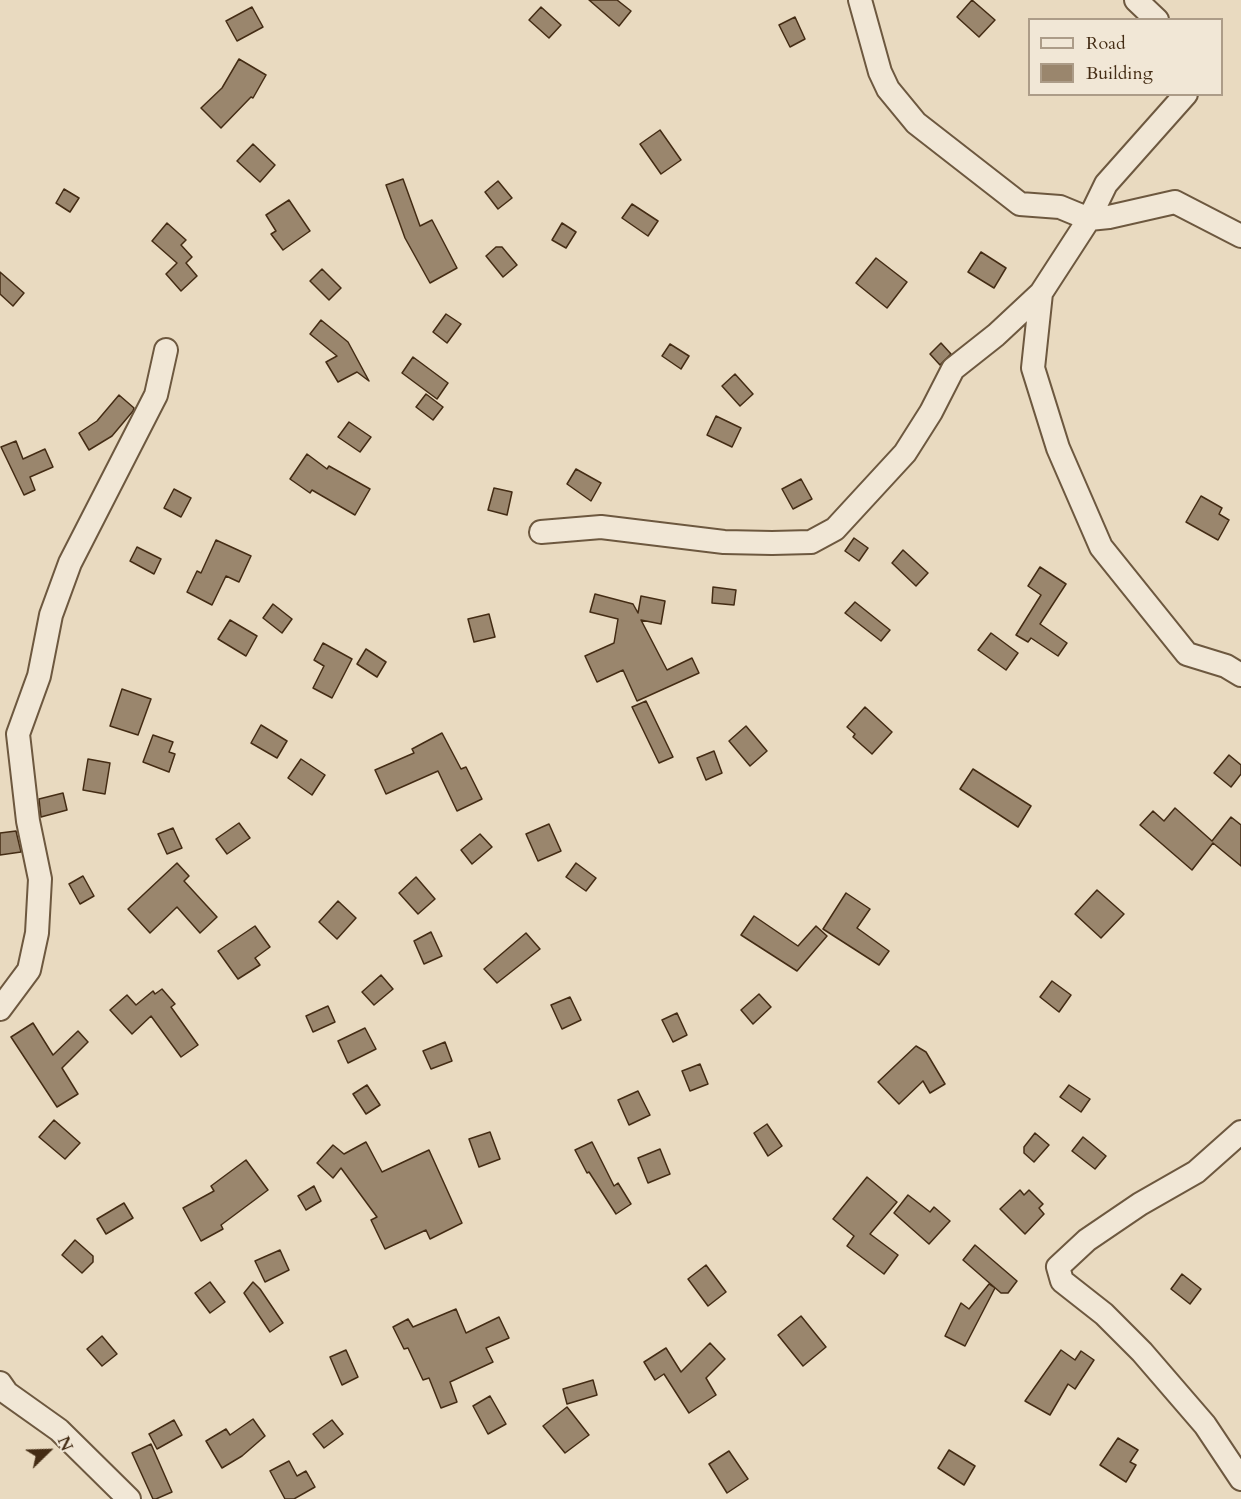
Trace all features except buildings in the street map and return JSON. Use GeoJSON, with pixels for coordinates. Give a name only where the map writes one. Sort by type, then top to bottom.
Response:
{"type":"FeatureCollection","features":[{"type":"Feature","properties":{"kind":"street"},"geometry":{"type":"LineString","coordinates":[[860,0],[880,72],[888,89],[916,123],[1020,204],[1060,207],[1089,219],[1109,217],[1175,202],[1241,236]]}},
{"type":"Feature","properties":{"kind":"street"},"geometry":{"type":"LineString","coordinates":[[1136,0],[1155,18]]}},
{"type":"Feature","properties":{"kind":"street"},"geometry":{"type":"LineString","coordinates":[[541,532],[601,526],[724,542],[811,542],[835,529],[905,453],[931,412],[953,369],[996,335],[1041,294],[1089,219],[1106,184],[1184,96]]}},
{"type":"Feature","properties":{"kind":"street"},"geometry":{"type":"LineString","coordinates":[[1041,294],[1033,368],[1058,448],[1101,547],[1187,654],[1226,666],[1241,675]]}},
{"type":"Feature","properties":{"kind":"street"},"geometry":{"type":"LineString","coordinates":[[0,1009],[29,970],[37,933],[40,879],[28,821],[18,734],[39,676],[51,615],[70,563],[156,395],[166,350]]}},
{"type":"Feature","properties":{"kind":"street"},"geometry":{"type":"LineString","coordinates":[[1241,1132],[1196,1172],[1105,1228],[1058,1267],[1062,1281],[1104,1314],[1142,1352],[1205,1425],[1241,1479]]}},
{"type":"Feature","properties":{"kind":"street"},"geometry":{"type":"LineString","coordinates":[[0,1383],[7,1393],[59,1430],[129,1499]]}}]}
